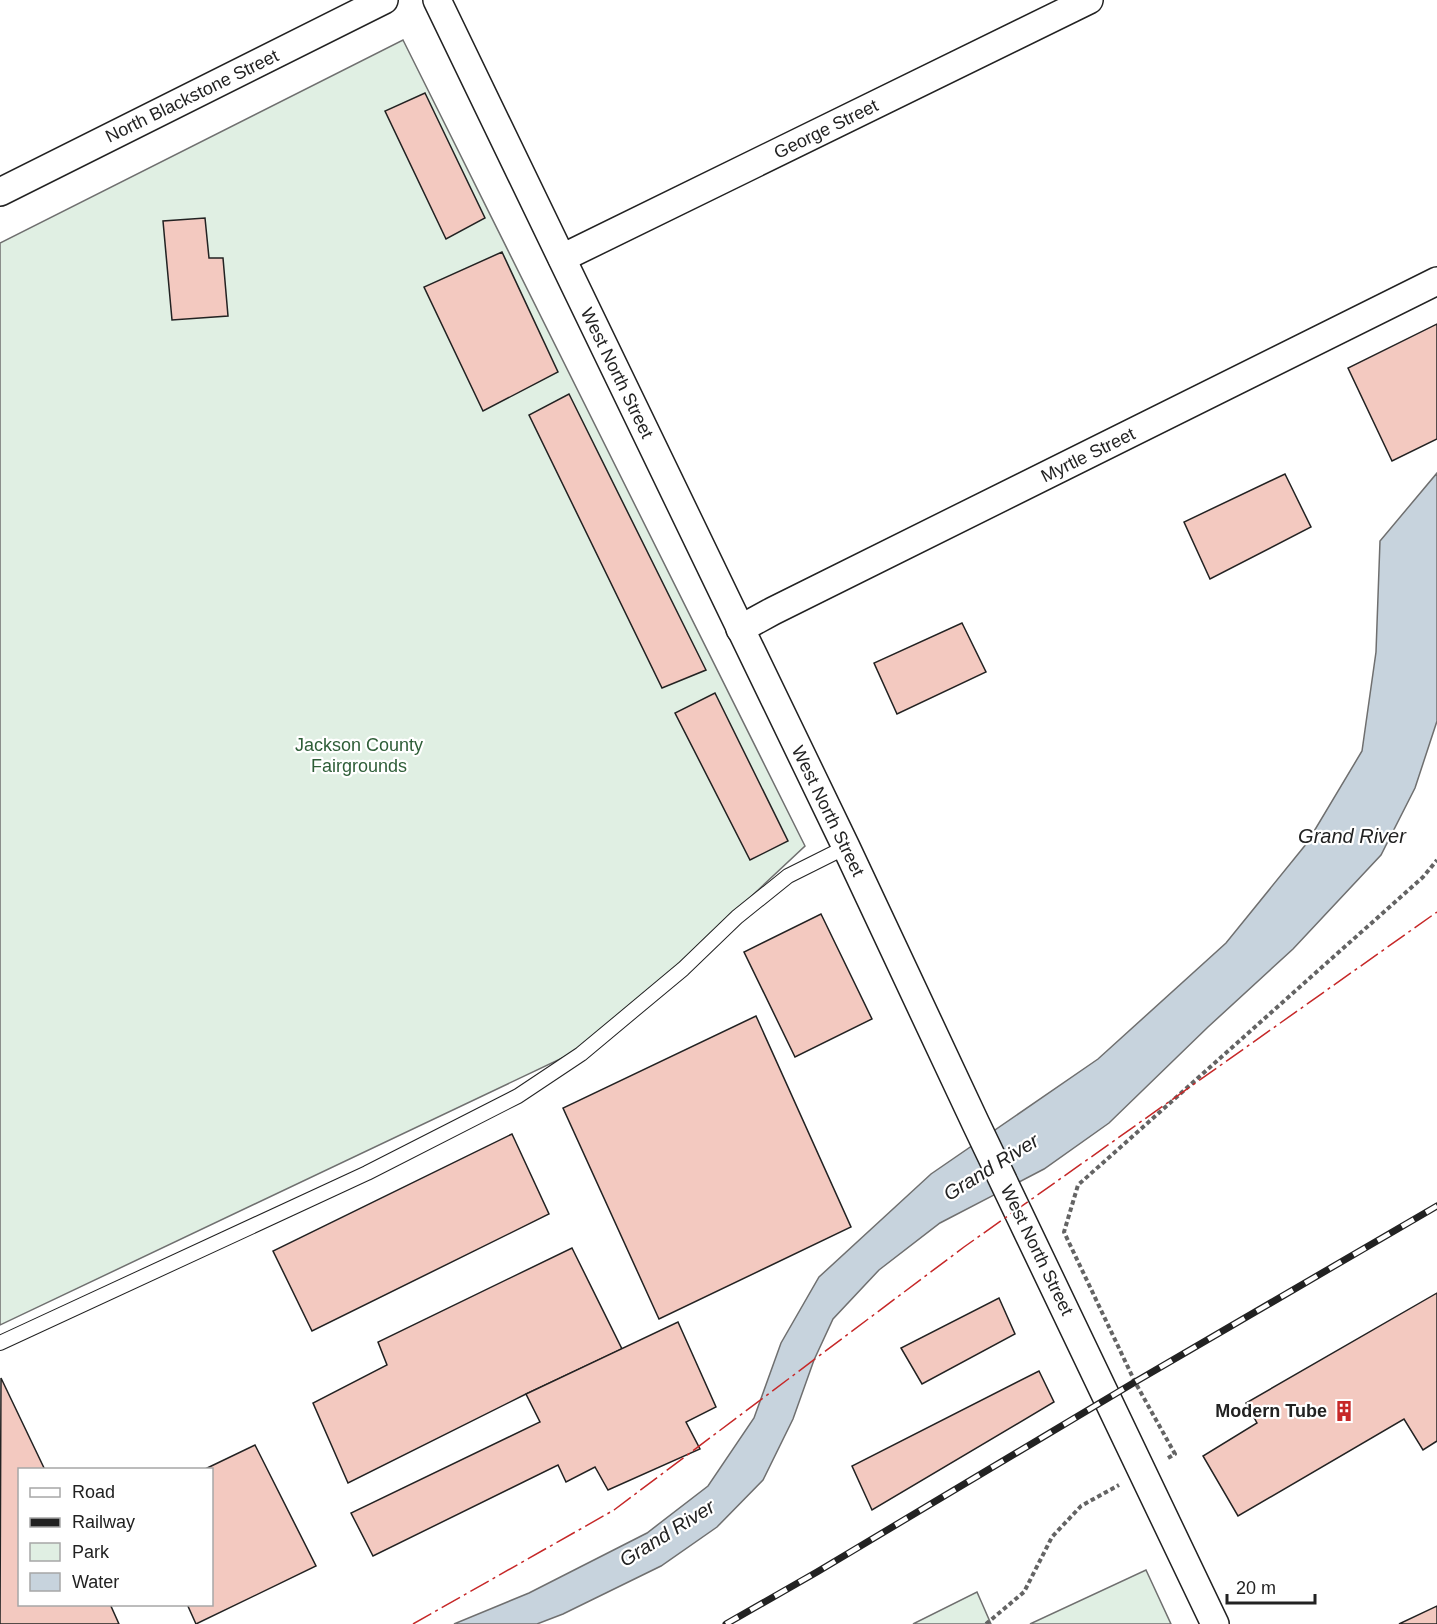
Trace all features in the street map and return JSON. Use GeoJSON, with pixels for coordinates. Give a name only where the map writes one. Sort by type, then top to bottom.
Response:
{"type":"FeatureCollection","features":[{"type":"Feature","properties":{"kind":"street","name":"North Blackstone Street"},"geometry":{"type":"LineString","coordinates":[[0,192],[384,0]]}},
{"type":"Feature","properties":{"kind":"street","name":"West North Street"},"geometry":{"type":"LineString","coordinates":[[437,0],[846,847],[1215,1624]]}},
{"type":"Feature","properties":{"kind":"street","name":"George Street"},"geometry":{"type":"LineString","coordinates":[[562,258],[1089,0]]}},
{"type":"Feature","properties":{"kind":"street","name":"Myrtle Street"},"geometry":{"type":"LineString","coordinates":[[740,629],[1437,281]]}},
{"type":"Feature","properties":{"kind":"lane"},"geometry":{"type":"LineString","coordinates":[[0,1343],[367,1173],[518,1096],[581,1054],[683,969],[737,917],[788,876],[846,847]]}},
{"type":"Feature","properties":{"kind":"path"},"geometry":{"type":"LineString","coordinates":[[1175,1454],[1135,1382],[1064,1232],[1078,1185],[1423,877],[1437,860]]}},
{"type":"Feature","properties":{"kind":"path"},"geometry":{"type":"LineString","coordinates":[[986,1624],[1024,1592],[1052,1537],[1081,1506],[1108,1491]]}},
{"type":"Feature","properties":{"kind":"green space","name":"Jackson County Fairgrounds"},"geometry":{"type":"Polygon","coordinates":[[[403,40],[805,846],[596,1042],[0,1325],[0,243],[403,40]]]}},
{"type":"Feature","properties":{"kind":"green space"},"geometry":{"type":"Polygon","coordinates":[[[1146,1570],[1171,1624],[1030,1624],[1146,1570]]]}},
{"type":"Feature","properties":{"kind":"green space"},"geometry":{"type":"Polygon","coordinates":[[[977,1592],[991,1624],[913,1624],[977,1592]]]}},
{"type":"Feature","properties":{"kind":"water","name":"Grand River"},"geometry":{"type":"Polygon","coordinates":[[[1437,473],[1437,721],[1415,788],[1381,855],[1293,949],[1109,1123],[1044,1169],[940,1223],[879,1270],[833,1319],[814,1360],[793,1419],[763,1480],[717,1527],[661,1566],[563,1614],[537,1624],[454,1624],[529,1593],[647,1533],[708,1486],[754,1418],[781,1343],[819,1277],[931,1174],[1098,1059],[1226,943],[1307,843],[1362,751],[1376,652],[1380,541],[1437,473]]]}},
{"type":"Feature","properties":{"kind":"building"},"geometry":{"type":"Polygon","coordinates":[[[425,93],[485,218],[446,239],[385,111],[425,93]]]}},
{"type":"Feature","properties":{"kind":"building"},"geometry":{"type":"Polygon","coordinates":[[[205,218],[209,258],[223,258],[228,316],[172,320],[163,221],[205,218]]]}},
{"type":"Feature","properties":{"kind":"building"},"geometry":{"type":"Polygon","coordinates":[[[502,252],[558,372],[483,411],[424,287],[502,252]]]}},
{"type":"Feature","properties":{"kind":"building"},"geometry":{"type":"Polygon","coordinates":[[[1437,324],[1437,439],[1392,461],[1348,368],[1437,324]]]}},
{"type":"Feature","properties":{"kind":"building"},"geometry":{"type":"Polygon","coordinates":[[[569,394],[706,670],[662,688],[529,415],[569,394]]]}},
{"type":"Feature","properties":{"kind":"building"},"geometry":{"type":"Polygon","coordinates":[[[1285,474],[1311,527],[1210,579],[1184,522],[1285,474]]]}},
{"type":"Feature","properties":{"kind":"building"},"geometry":{"type":"Polygon","coordinates":[[[962,623],[986,672],[897,714],[874,663],[962,623]]]}},
{"type":"Feature","properties":{"kind":"building"},"geometry":{"type":"Polygon","coordinates":[[[715,693],[788,841],[750,860],[675,713],[715,693]]]}},
{"type":"Feature","properties":{"kind":"building"},"geometry":{"type":"Polygon","coordinates":[[[821,914],[872,1019],[795,1057],[744,952],[821,914]]]}},
{"type":"Feature","properties":{"kind":"building"},"geometry":{"type":"Polygon","coordinates":[[[756,1016],[851,1227],[659,1319],[563,1108],[756,1016]]]}},
{"type":"Feature","properties":{"kind":"building"},"geometry":{"type":"Polygon","coordinates":[[[512,1134],[549,1214],[312,1331],[273,1251],[512,1134]]]}},
{"type":"Feature","properties":{"kind":"building"},"geometry":{"type":"Polygon","coordinates":[[[572,1248],[622,1349],[348,1483],[313,1403],[387,1365],[378,1342],[572,1248]]]}},
{"type":"Feature","properties":{"kind":"building","name":"Modern Tube"},"geometry":{"type":"Polygon","coordinates":[[[1437,1293],[1437,1441],[1423,1450],[1404,1419],[1238,1516],[1203,1456],[1257,1423],[1246,1403],[1437,1293]]]}},
{"type":"Feature","properties":{"kind":"building"},"geometry":{"type":"Polygon","coordinates":[[[999,1298],[1015,1334],[922,1384],[901,1348],[999,1298]]]}},
{"type":"Feature","properties":{"kind":"building"},"geometry":{"type":"Polygon","coordinates":[[[678,1322],[716,1407],[686,1422],[700,1449],[608,1490],[595,1467],[566,1482],[558,1465],[373,1556],[351,1513],[540,1422],[526,1394],[678,1322]]]}},
{"type":"Feature","properties":{"kind":"building"},"geometry":{"type":"Polygon","coordinates":[[[1039,1371],[1054,1402],[872,1510],[852,1466],[1039,1371]]]}},
{"type":"Feature","properties":{"kind":"building"},"geometry":{"type":"Polygon","coordinates":[[[1,1378],[44,1468],[18,1468],[18,1606],[111,1606],[119,1624],[0,1624],[1,1378]]]}},
{"type":"Feature","properties":{"kind":"building"},"geometry":{"type":"Polygon","coordinates":[[[255,1445],[316,1566],[196,1624],[188,1606],[213,1606],[213,1468],[207,1468],[255,1445]]]}},
{"type":"Feature","properties":{"kind":"building"},"geometry":{"type":"Polygon","coordinates":[[[1437,1606],[1437,1624],[1399,1624],[1437,1606]]]}},
{"type":"Feature","properties":{"kind":"railway"},"geometry":{"type":"LineString","coordinates":[[726,1624],[1437,1206]]}},
{"type":"Feature","properties":{"kind":"power"},"geometry":{"type":"LineString","coordinates":[[413,1624],[614,1510],[964,1247],[1437,912]]}},
{"type":"Feature","properties":{"kind":"place","name":"Modern Tube"},"geometry":{"type":"Point","coordinates":[1344,1411]}}]}
